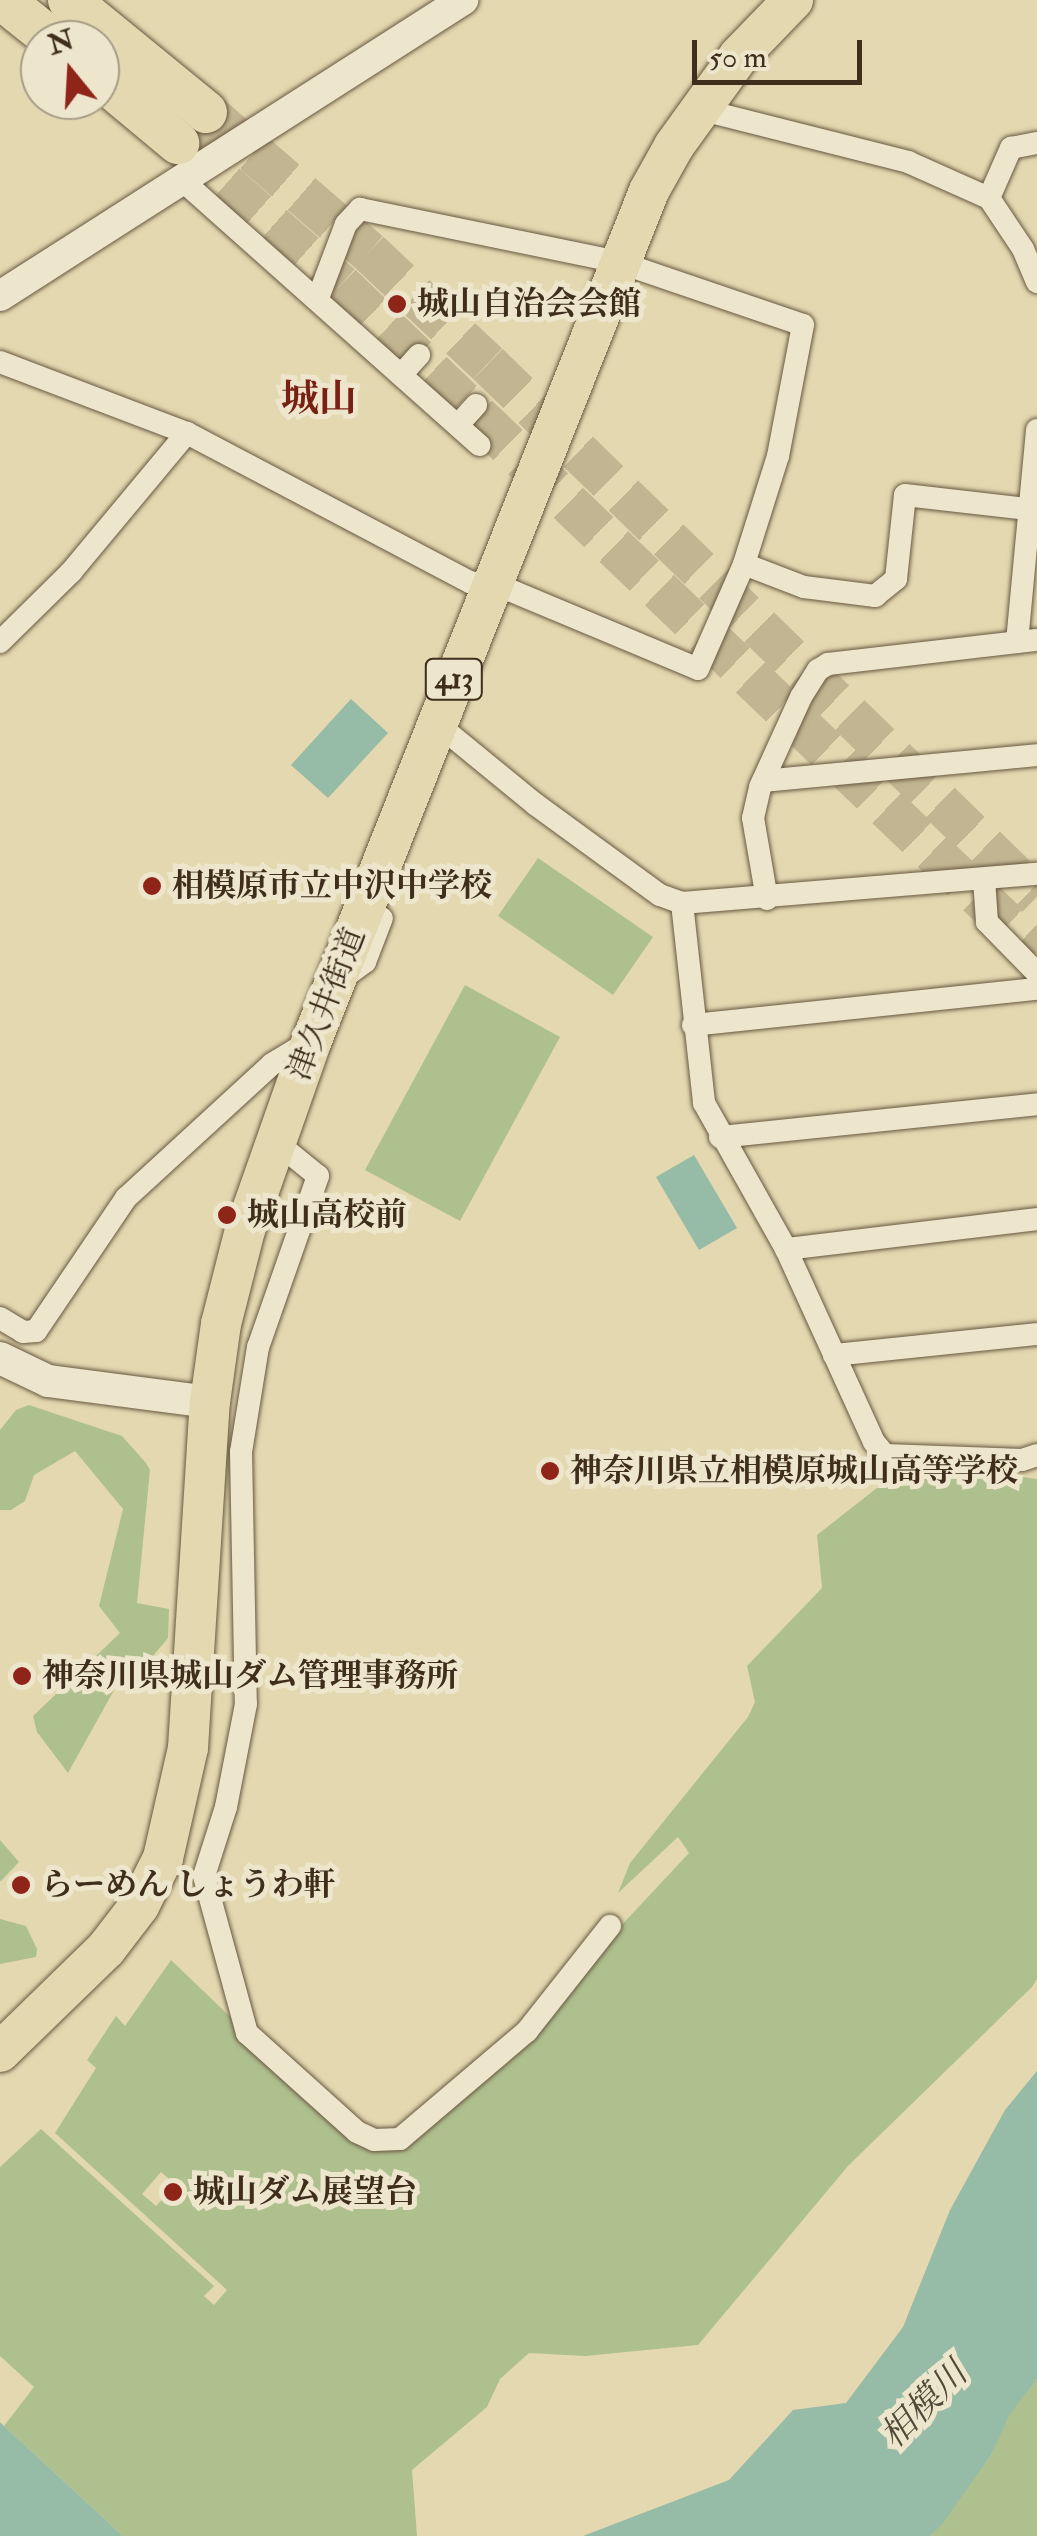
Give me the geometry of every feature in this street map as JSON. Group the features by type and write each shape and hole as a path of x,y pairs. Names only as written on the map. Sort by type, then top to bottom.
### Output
{"highway":[{"path":"69,0 189,145"},
{"name":"津久井街道","path":"0,2052 106,1950 139,1906 163,1858 175,1819 188,1748 210,1402 235,1260 334,982 649,191 699,109 738,56 793,0"},
{"path":"1,2 26,20"},
{"path":"120,93 189,145"}],"main road":[{"path":"0,1358 48,1382 210,1402"}],"street":[{"path":"0,296 189,145 463,0"},
{"path":"699,109 908,162 988,198 1023,248 1037,282"},
{"path":"988,198 1011,148 1037,143"},
{"path":"189,145 318,298 480,444"},
{"path":"0,362 188,434 490,588 507,588 698,669 744,564 778,456 803,325 618,262 360,209 346,224 318,298"},
{"path":"402,375 419,354"},
{"path":"458,425 476,405"},
{"path":"767,899 753,818 763,781 801,696 818,670 828,664 1027,641 1037,430"},
{"path":"0,642 71,572 188,434"},
{"path":"744,564 804,587 875,596 896,579 905,495 1032,510"},
{"path":"436,722 535,804 660,894 682,903 1037,874"},
{"path":"763,781 1037,755"},
{"path":"984,879 987,922 1037,972"},
{"path":"682,903 704,1103 786,1249 864,1425 885,1455 1022,1460 1037,1454"},
{"path":"694,1025 1037,988"},
{"path":"0,1318 23,1332 36,1331 126,1198 272,1064 312,1040"},
{"path":"720,1137 1037,1104"},
{"path":"276,1142 318,1176 258,1348 241,1452 246,1704 226,1807 204,1876 247,2033 357,2132 374,2140 400,2138 527,2032 610,1926"},
{"path":"786,1249 1037,1219"},
{"path":"834,1355 1037,1334"}],"shaded area":[{"path":"538,858 653,937 613,995 498,916"},
{"path":"465,985 560,1037 460,1221 365,1170"},
{"path":"29,1405 122,1436 146,1463 150,1470 137,1603 169,1609 168,1638 148,1662 123,1674 68,1773 37,1732 33,1716 120,1633 99,1606 123,1509 75,1451 34,1475 25,1501 11,1510 0,1510 0,1430 16,1410"},
{"path":"901,1469 965,1469 1037,1479 1037,1979 1032,1987 848,2166 698,2345 585,2356 529,2353 500,2379 487,2407 412,2470 417,2536 123,2536 4,2426 34,2387 0,2356 0,2167 41,2129 214,2286 204,2296 214,2305 227,2290 55,2133 96,2068 87,2060 116,2016 125,2026 171,1960 366,2147 400,2148 509,2062 618,1929 689,1853 678,1837 618,1893 630,1863 748,1717 755,1702 747,1666 822,1588 817,1535","holes":["161,2172 176,2185 156,2206 142,2194"]},
{"path":"0,1840 19,1862 1,1881 0,1881"},
{"path":"0,1919 26,1926 37,1949 36,1957 0,1964"},
{"path":"1037,2379 1037,2536 930,2536 991,2455 1009,2414"}],"water":[{"path":"351,699 388,733 328,798 291,765"},
{"path":"694,1155 737,1228 699,1250 656,1177"},
{"name":"相模川","path":"1037,2071 1037,2379 1010,2414 991,2455 943,2523 930,2536 583,2536 729,2480 793,2410 846,2403 903,2327 950,2210 1005,2110"},
{"path":"0,2422 4,2426 123,2536 0,2536"}],"tunnel":[{"path":"206,112 369,252 488,364 1037,897"},
{"path":"178,143 341,285 1037,952"}],"place":[{"name":"城山自治会会館","path":"397,304"},
{"name":"相模原市立中沢中学校","path":"152,886"},
{"name":"城山高校前","path":"227,1215"},
{"name":"神奈川県立相模原城山高等学校","path":"550,1471"},
{"name":"神奈川県城山ダム管理事務所","path":"22,1676"},
{"name":"らーめん しょうわ軒","path":"21,1885"},
{"name":"城山ダム展望台","path":"173,2192"}],"district":[{"name":"城山","path":"319,400"}]}
